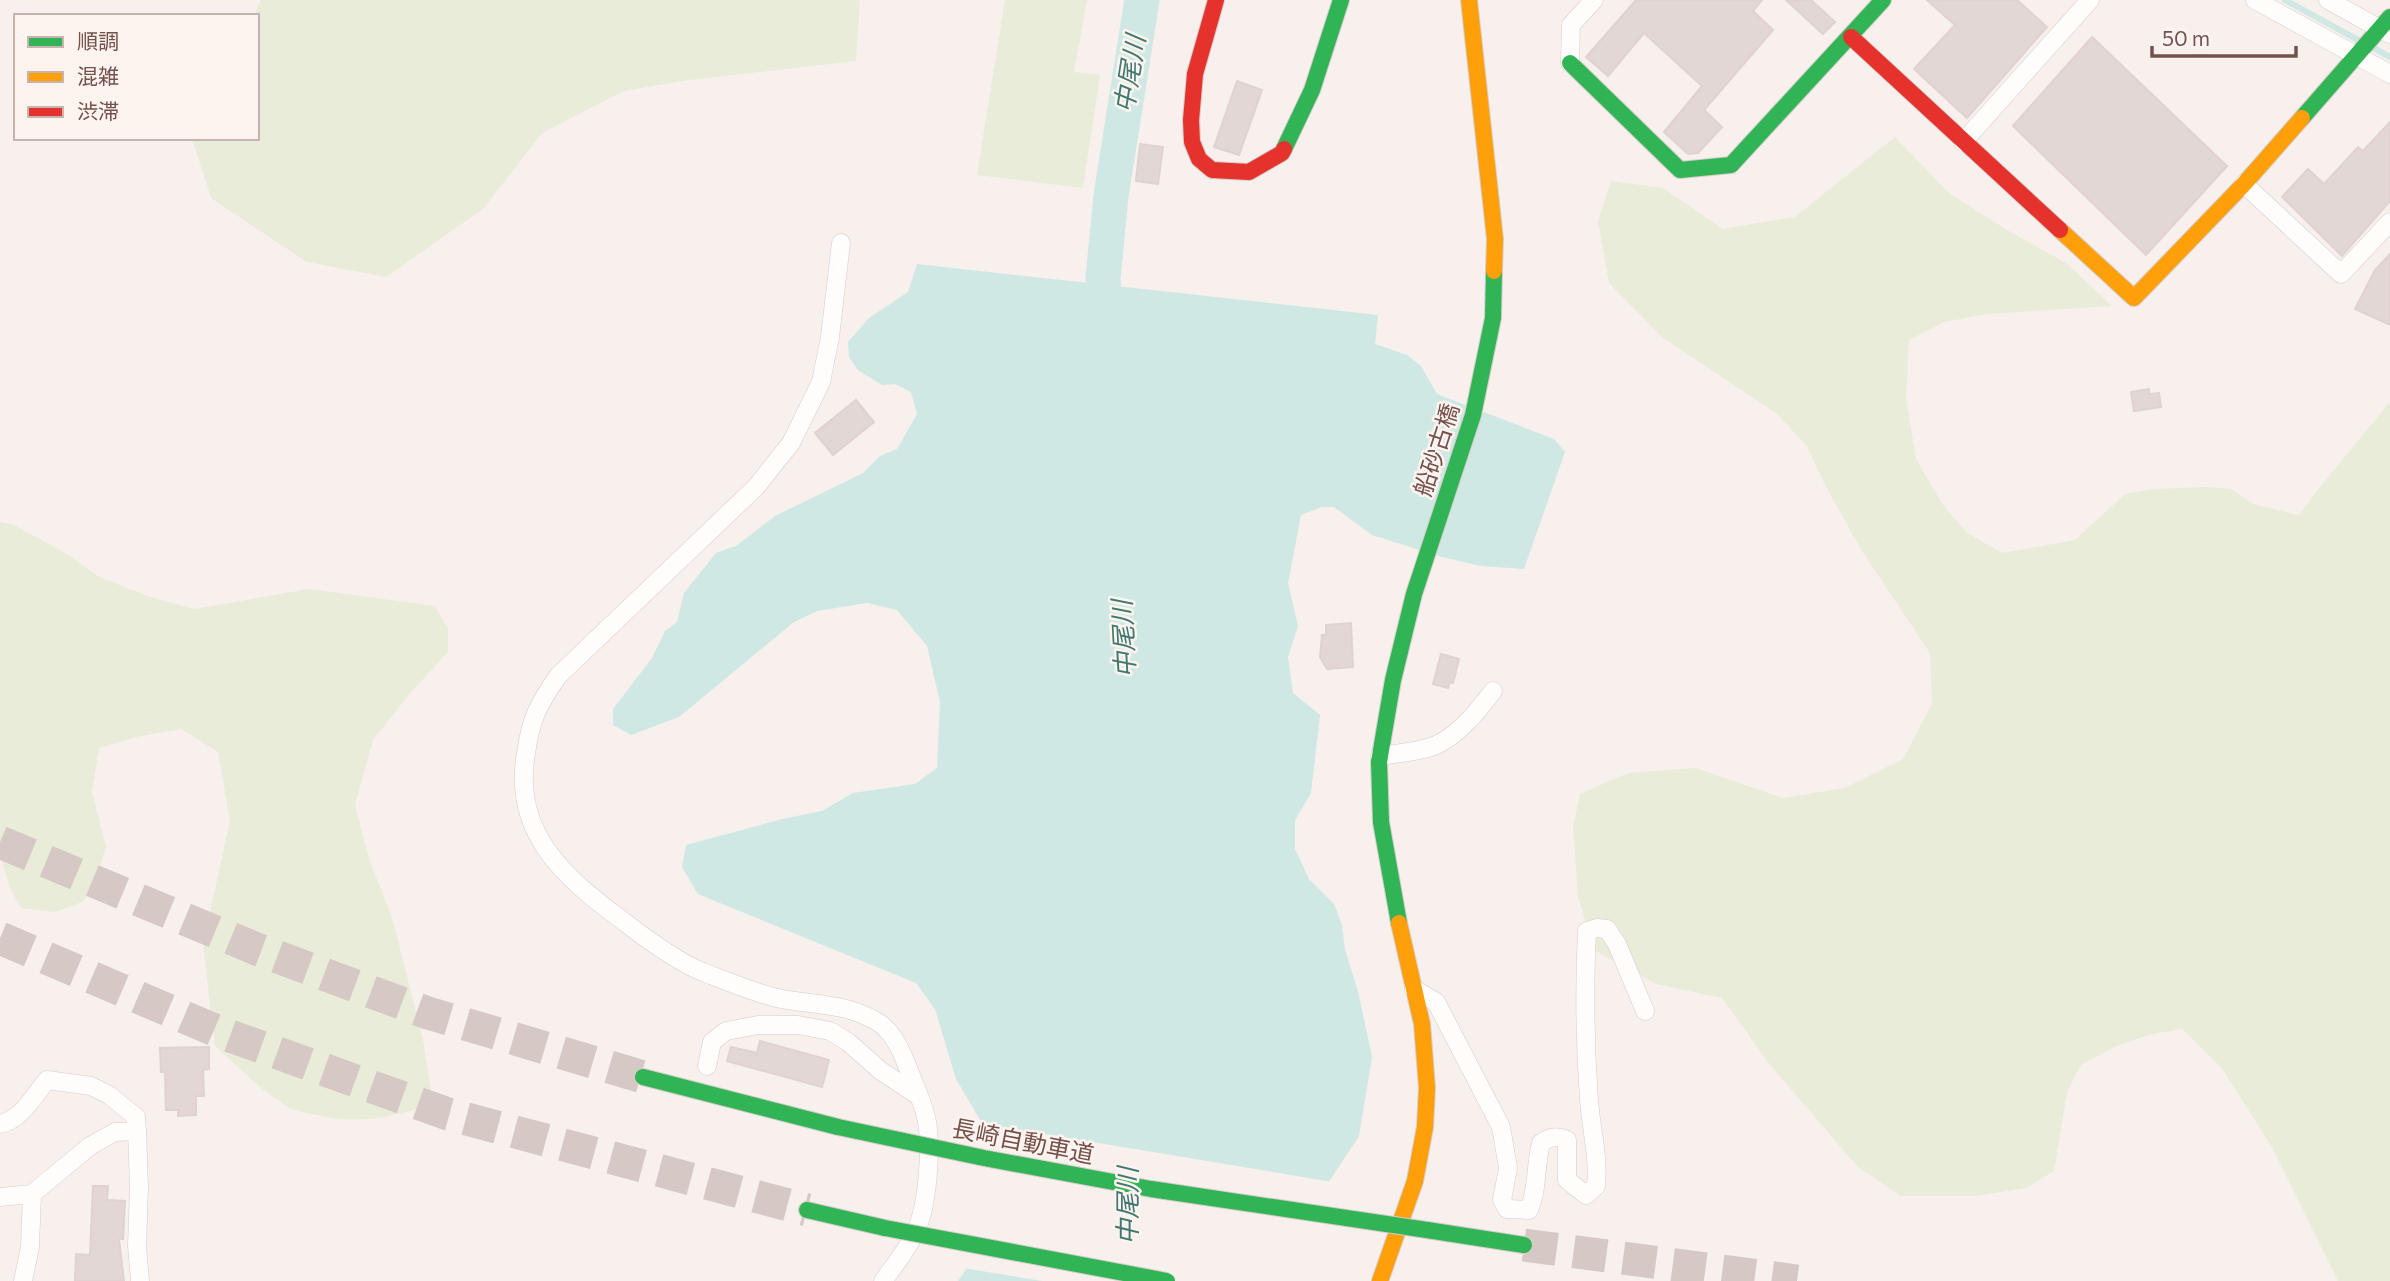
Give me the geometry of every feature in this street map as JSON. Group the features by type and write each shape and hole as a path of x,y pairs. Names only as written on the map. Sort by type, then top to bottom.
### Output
{"main road":[{"path":"1216,0 1195,74 1192,142 1199,159 1212,170 1249,172 1282,153 1312,90 1341,0"},
{"name":"船砂古橋","path":"1380,1281 1415,1181 1425,1127 1427,1088 1422,1024 1391,887 1381,822 1380,756 1392,680 1413,594 1473,415 1493,318 1494,239 1469,0"},
{"path":"1570,63 1680,170 1731,165 1884,0"},
{"path":"1851,37 2134,298 2244,184 2357,55 2386,26"},
{"name":"長崎自動車道","path":"643,1077 838,1127 984,1158 1151,1189 1524,1245"},
{"path":"807,1210 885,1228 1167,1281"}],"street":[{"path":"1570,63 1571,25 1594,0"},
{"path":"1963,142 2090,0"},
{"path":"2255,0 2390,74"},
{"path":"2328,0 2386,26"},
{"path":"2244,184 2340,274 2390,222"},
{"path":"841,243 830,337 821,382 791,443 756,487 558,676 538,705 530,729 523,769 523,792 528,815 542,843 562,870 588,895 636,931 699,971 774,997 835,1004 878,1022 900,1048 926,1114 930,1153 916,1231 883,1281"},
{"path":"1380,756 1432,747 1452,735 1476,713 1493,691"},
{"path":"1414,989 1436,1002 1501,1127 1508,1168 1502,1200 1507,1209 1518,1211 1529,1210 1535,1196 1536,1164 1541,1143 1548,1138 1556,1136 1567,1140 1567,1180 1574,1188 1586,1195 1596,1186 1598,1166 1589,1103 1584,1017 1587,931 1607,929 1644,1011"},
{"path":"707,1066 712,1042 726,1031 758,1025 798,1025 830,1031 848,1042 881,1071 919,1096"},
{"path":"0,1124 8,1122 25,1108 47,1080 91,1086 109,1095 136,1117 139,1187 137,1246 140,1281"},
{"path":"0,1197 32,1194 90,1146 115,1132 137,1131"},
{"path":"23,1281 30,1247 32,1194"}],"green space":[{"path":"261,0 860,0 856,61 689,80 624,91 542,133 483,209 386,277 307,262 211,198 193,140 259,140 259,14 255,14"},
{"path":"1005,0 1087,0 1074,72 1100,75 1083,188 977,175"},
{"path":"1895,137 1949,193 2066,263 2112,306 1987,314 1944,322 1909,340 1906,398 1916,459 1943,505 1967,533 2002,553 2075,540 2125,494 2155,489 2231,489 2253,504 2299,515 2390,402 2390,1281 2338,1281 2272,1147 2221,1067 2182,1029 2152,1034 2116,1046 2081,1065 2067,1092 2054,1171 2026,1188 1976,1196 1900,1196 1857,1166 1771,1066 1722,998 1656,984 1594,950 1578,896 1573,827 1580,794 1628,773 1696,768 1783,798 1845,788 1903,759 1932,704 1930,653 1862,551 1826,487 1807,446 1776,413 1662,337 1609,283 1598,221 1611,181 1663,188 1723,229 1795,217"},
{"path":"0,522 14,525 67,554 99,577 150,597 194,609 309,589 435,606 448,628 448,652 412,691 373,740 355,805 369,859 392,917 423,1040 433,1104 390,1116 362,1119 332,1118 300,1111 270,1095 215,1046 203,944 230,821 218,752 181,729 140,736 99,748 92,792 106,846 94,886 82,902 55,912 21,908 9,886 0,854"}],"water":[{"path":"917,264 1378,315 1375,344 1407,355 1421,366 1437,394 1554,439 1565,452 1524,569 1481,566 1372,535 1334,507 1322,507 1301,515 1288,583 1298,626 1288,657 1293,693 1320,715 1311,793 1295,820 1295,849 1309,879 1334,904 1342,925 1345,950 1358,991 1372,1057 1359,1136 1318,1198 1304,1248 1301,1281 958,1281 976,1255 996,1176 982,1123 956,1079 935,1009 916,983 698,894 682,867 686,845 822,811 853,793 915,784 937,768 940,702 927,646 897,610 867,603 817,611 794,622 679,717 631,735 613,725 613,709 652,658 665,631 677,622 684,593 716,553 736,546 775,516 863,473 880,456 897,449 917,414 911,392 895,384 882,385 858,370 849,357 848,342 869,318 908,292"}],"pier":[{"path":"978,1123 1333,1182 1322,1199 1307,1248 1304,1281 1042,1281 963,1268 973,1254 993,1176"}],"building":[{"path":"1636,0 1762,0 1753,11 1773,30 1704,110 1722,127 1698,153 1688,154 1664,132 1702,86 1644,33 1608,76 1586,57"},
{"path":"1786,0 1811,0 1835,22 1823,34"},
{"path":"1927,0 2017,0 2047,27 1967,118 1914,69 1955,25"},
{"path":"2092,37 2227,166 2146,255 2013,126"},
{"path":"1237,81 1262,90 1239,155 1214,147"},
{"path":"2390,122 2390,201 2342,256 2282,197 2308,169 2324,184 2358,147 2363,151"},
{"path":"1140,144 1163,147 1158,184 1136,181"},
{"path":"2390,254 2390,325 2355,309 2375,270"},
{"path":"2149,389 2149,394 2159,393 2161,407 2134,411 2131,392"},
{"path":"856,400 874,422 833,455 815,433"},
{"path":"1351,623 1353,667 1327,669 1320,657 1326,625"},
{"path":"1441,654 1459,659 1453,683 1450,682 1448,688 1433,684"},
{"path":"760,1041 829,1060 822,1087 727,1061 731,1047 757,1053"},
{"path":"209,1047 209,1069 203,1070 204,1096 196,1096 196,1115 178,1116 178,1110 166,1110 165,1072 161,1072 160,1048"},
{"path":"93,1186 108,1186 107,1200 125,1201 123,1239 119,1239 124,1281 75,1281 76,1254 90,1255"}],"waterway":[{"name":"中尾川","path":"1106,333 1103,278 1111,196 1142,0"},
{"path":"2285,0 2360,41"},
{"path":"2370,46 2390,57"}],"tunnel":[{"path":"0,842 259,950 428,1013 643,1077"},
{"path":"0,938 219,1032 448,1114 807,1210"},
{"path":"1524,1245 1797,1281"}],"traffic: fast":[{"path":"1284,149 1312,90 1341,0"},
{"path":"1570,63 1680,170 1731,165 1883,0"},
{"path":"2302,118 2390,17"},
{"path":"1399,923 1381,822 1379,762 1393,680 1414,594 1473,415 1493,318 1494,271"},
{"path":"643,1077 838,1127"},
{"path":"838,1127 1151,1189 1427,1230"},
{"path":"807,1210 885,1228"},
{"path":"885,1228 1167,1281"},
{"path":"1427,1230 1524,1245"}],"traffic: slow":[{"path":"1469,0 1495,239 1494,271"},
{"path":"2060,230 2134,298 2244,184 2302,118"},
{"path":"1380,1281 1415,1181 1425,1127 1427,1088 1422,1024 1399,923"}],"traffic: jam":[{"path":"1216,0 1195,74 1192,142 1199,159 1212,170 1249,172 1282,153 1284,149"},
{"path":"1851,37 2060,230"}]}
